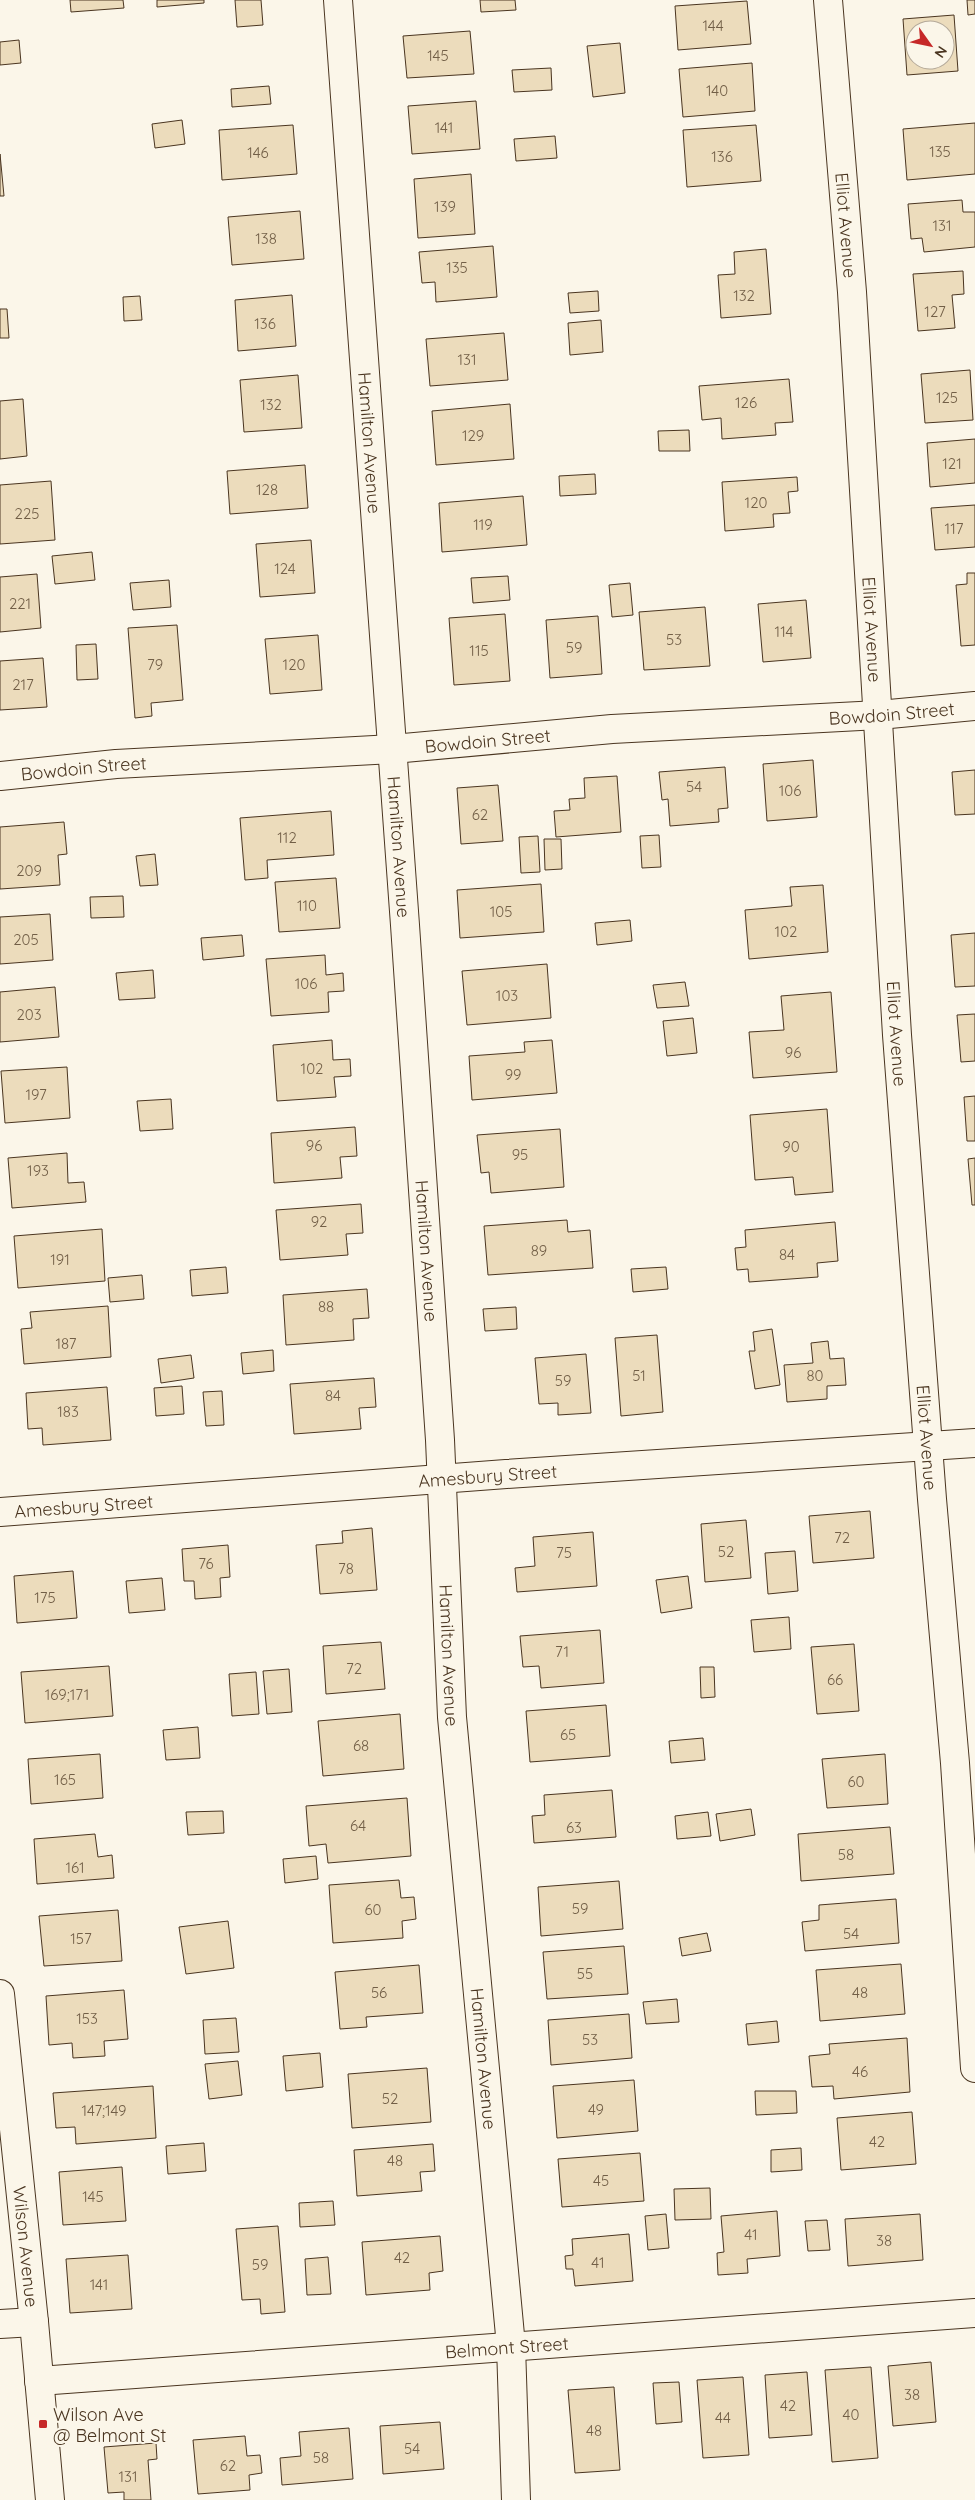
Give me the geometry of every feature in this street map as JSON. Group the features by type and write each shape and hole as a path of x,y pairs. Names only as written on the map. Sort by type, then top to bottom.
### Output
{"street":[{"name":"Hamilton Avenue","path":"338,0 393,749 442,1480 452,1717 511,2346 516,2500"},
{"name":"Elliot Avenue","path":"828,0 852,292 879,715 894,992 928,1447 956,1763 975,2068"},
{"name":"Bowdoin Street","path":"0,776 116,764 393,749 612,729 879,715 975,706"},
{"name":"Amesbury Street","path":"0,1512 975,1443"},
{"name":"Wilson Avenue","path":"0,1994 34,2322 50,2500"},
{"name":"Belmont Street","path":"39,2381 975,2313"},
{"path":"0,2324 34,2322"}],"building":[{"path":"70,0 123,0 124,8 71,12"},
{"path":"157,0 204,0 204,3 157,7"},
{"path":"235,0 261,0 263,25 237,27"},
{"path":"480,0 515,0 516,10 481,12"},
{"path":"967,0 975,0 975,14 968,15"},
{"path":"747,1 751,44 678,50 675,6"},
{"path":"954,15 954,20 905,20 905,47 903,19"},
{"path":"955,29 958,71 907,75 907,70 955,70"},
{"path":"470,31 474,74 407,78 403,36"},
{"path":"19,40 21,63 0,65 0,42"},
{"path":"620,43 625,93 593,97 587,46"},
{"path":"752,63 755,111 683,117 679,69"},
{"path":"551,68 552,90 514,92 512,70"},
{"path":"269,86 271,104 232,107 231,89"},
{"path":"476,101 480,149 412,154 408,106"},
{"path":"182,120 185,144 155,148 152,124"},
{"path":"975,123 975,174 907,180 903,129"},
{"path":"293,125 297,174 222,180 219,130"},
{"path":"756,125 761,181 687,187 683,130"},
{"path":"555,136 557,158 516,161 514,139"},
{"path":"0,154 4,196 0,196"},
{"path":"471,174 475,234 418,238 414,179"},
{"path":"962,200 963,212 975,212 975,247 924,252 922,238 911,239 908,204"},
{"path":"300,211 304,259 232,265 228,217"},
{"path":"493,246 497,297 436,302 435,282 422,283 419,252"},
{"path":"766,249 771,314 721,318 718,275 735,274 734,252"},
{"path":"963,271 964,294 952,295 955,328 918,331 913,274"},
{"path":"598,291 599,311 570,313 568,293"},
{"path":"292,295 296,346 238,351 235,300"},
{"path":"140,296 142,320 124,321 123,297"},
{"path":"0,309 7,309 9,338 0,338"},
{"path":"601,320 603,352 570,355 568,323"},
{"path":"504,333 508,380 430,386 426,339"},
{"path":"970,370 973,420 925,423 921,374"},
{"path":"298,375 302,428 244,432 240,380"},
{"path":"789,379 793,422 775,423 776,435 722,439 721,418 702,420 699,386"},
{"path":"23,399 27,456 0,459 0,401"},
{"path":"510,404 514,459 436,465 432,411"},
{"path":"689,430 690,451 659,451 658,431"},
{"path":"975,439 975,483 930,487 927,443"},
{"path":"305,465 308,508 230,514 227,471"},
{"path":"595,474 596,494 560,496 559,476"},
{"path":"797,477 798,491 788,492 790,513 773,514 774,527 725,531 722,482"},
{"path":"51,481 55,540 0,544 0,485"},
{"path":"523,496 527,545 442,552 439,503"},
{"path":"975,505 975,547 935,550 931,508"},
{"path":"311,540 315,593 260,597 256,544"},
{"path":"92,552 95,580 55,584 52,556"},
{"path":"967,573 975,573 975,645 961,646 956,585 967,584"},
{"path":"37,574 41,628 0,632 0,577"},
{"path":"508,576 510,600 473,603 471,578"},
{"path":"169,580 171,607 133,610 130,583"},
{"path":"630,583 633,615 612,617 609,585"},
{"path":"806,600 811,658 763,662 758,604"},
{"path":"705,607 710,666 644,670 639,612"},
{"path":"505,614 510,681 454,685 449,618"},
{"path":"598,616 602,674 550,678 546,620"},
{"path":"177,625 183,700 151,703 152,716 135,718 128,628"},
{"path":"318,635 322,690 270,694 265,639"},
{"path":"96,644 98,679 77,680 76,645"},
{"path":"43,658 47,707 0,710 0,661"},
{"path":"813,760 817,817 767,821 763,764"},
{"path":"725,767 728,808 718,809 719,822 670,826 668,799 662,800 659,772"},
{"path":"975,770 975,814 955,815 952,772"},
{"path":"617,776 621,832 556,837 554,811 570,810 569,799 585,798 584,778"},
{"path":"498,785 503,841 461,844 457,788"},
{"path":"331,811 334,855 267,860 268,878 245,880 240,818"},
{"path":"64,822 67,854 58,855 60,885 0,889 0,827"},
{"path":"659,835 661,867 642,868 640,836"},
{"path":"538,836 540,872 521,873 519,837"},
{"path":"544,839 561,839 562,869 545,870"},
{"path":"155,854 158,885 140,886 136,856"},
{"path":"336,878 340,928 279,932 275,882"},
{"path":"541,884 544,932 460,938 457,890"},
{"path":"823,885 828,952 749,959 745,910 792,906 790,887"},
{"path":"123,896 124,917 91,918 90,897"},
{"path":"50,914 53,960 0,964 0,917"},
{"path":"630,920 632,941 597,945 595,923"},
{"path":"975,933 975,986 955,987 951,935"},
{"path":"242,935 244,956 203,960 201,938"},
{"path":"325,955 326,975 343,973 344,991 328,992 329,1012 271,1016 266,959"},
{"path":"547,964 551,1018 467,1025 462,971"},
{"path":"153,970 155,998 119,1000 116,973"},
{"path":"685,982 689,1006 657,1008 653,985"},
{"path":"55,987 59,1037 0,1042 0,992"},
{"path":"831,992 837,1072 753,1078 749,1032 784,1030 781,996"},
{"path":"975,1014 975,1061 961,1062 957,1015"},
{"path":"693,1018 697,1053 667,1056 663,1021"},
{"path":"332,1040 333,1060 350,1059 351,1076 334,1077 336,1097 277,1101 273,1045"},
{"path":"552,1040 557,1093 472,1100 469,1056 525,1052 524,1042"},
{"path":"67,1067 70,1118 5,1123 1,1071"},
{"path":"975,1096 975,1141 967,1141 964,1097"},
{"path":"171,1099 173,1129 140,1131 137,1101"},
{"path":"827,1109 833,1192 795,1195 793,1177 755,1180 750,1115"},
{"path":"355,1127 357,1156 340,1157 342,1178 274,1183 271,1133"},
{"path":"560,1129 564,1187 491,1193 489,1172 481,1173 477,1135"},
{"path":"67,1153 68,1183 84,1182 86,1202 12,1208 8,1158"},
{"path":"975,1158 975,1205 972,1205 968,1159"},
{"path":"361,1204 363,1233 346,1234 348,1255 280,1260 276,1210"},
{"path":"567,1220 568,1232 590,1230 593,1268 488,1275 484,1226"},
{"path":"835,1222 838,1261 817,1263 818,1277 749,1282 748,1269 737,1270 735,1248 746,1247 745,1230"},
{"path":"102,1229 105,1281 18,1288 14,1236"},
{"path":"226,1267 228,1293 192,1296 190,1270"},
{"path":"666,1267 668,1289 633,1292 631,1269"},
{"path":"142,1275 144,1299 110,1302 108,1278"},
{"path":"367,1289 369,1318 353,1319 354,1340 286,1345 283,1295"},
{"path":"108,1306 111,1357 24,1364 21,1329 32,1328 30,1312"},
{"path":"516,1307 517,1329 485,1331 483,1309"},
{"path":"772,1329 780,1385 755,1389 749,1351 755,1351 753,1332"},
{"path":"657,1335 663,1412 621,1416 615,1338"},
{"path":"828,1341 830,1359 844,1358 846,1385 827,1386 827,1399 787,1402 784,1365 813,1363 811,1343"},
{"path":"273,1350 274,1371 243,1374 241,1353"},
{"path":"586,1354 591,1413 558,1415 558,1403 539,1404 535,1358"},
{"path":"191,1355 194,1378 161,1383 158,1359"},
{"path":"374,1378 376,1407 359,1408 361,1429 294,1434 290,1384"},
{"path":"182,1386 184,1414 156,1416 154,1388"},
{"path":"107,1387 111,1440 43,1445 42,1428 28,1429 26,1393"},
{"path":"222,1391 224,1425 206,1426 203,1392"},
{"path":"870,1511 874,1558 813,1563 809,1516"},
{"path":"746,1520 751,1578 705,1582 701,1524"},
{"path":"372,1528 377,1590 320,1594 316,1545 343,1543 342,1531"},
{"path":"593,1532 597,1586 517,1592 515,1568 535,1566 533,1537"},
{"path":"228,1545 230,1577 220,1578 221,1597 195,1599 194,1581 184,1581 182,1549"},
{"path":"795,1551 798,1591 768,1594 765,1553"},
{"path":"73,1571 77,1618 17,1623 14,1576"},
{"path":"688,1576 692,1608 661,1613 656,1580"},
{"path":"162,1578 165,1610 129,1613 126,1581"},
{"path":"789,1617 791,1649 754,1652 751,1620"},
{"path":"600,1630 604,1683 541,1688 539,1666 523,1667 520,1636"},
{"path":"381,1642 385,1689 326,1694 323,1646"},
{"path":"854,1644 859,1711 817,1714 811,1647"},
{"path":"109,1666 113,1716 25,1723 21,1672"},
{"path":"700,1667 714,1667 715,1697 701,1698"},
{"path":"289,1669 292,1712 267,1714 263,1671"},
{"path":"256,1672 259,1714 232,1716 229,1674"},
{"path":"606,1705 610,1756 530,1762 526,1711"},
{"path":"400,1714 404,1769 323,1776 318,1721"},
{"path":"198,1727 200,1758 166,1760 163,1730"},
{"path":"703,1738 705,1760 671,1763 669,1741"},
{"path":"100,1754 103,1798 31,1804 28,1759"},
{"path":"885,1754 888,1804 827,1808 822,1759"},
{"path":"612,1790 616,1837 534,1843 532,1816 545,1815 544,1795"},
{"path":"407,1798 411,1856 328,1863 326,1844 309,1846 306,1806"},
{"path":"751,1809 755,1835 720,1841 716,1814"},
{"path":"223,1811 224,1833 188,1835 186,1812"},
{"path":"708,1812 711,1836 677,1839 675,1816"},
{"path":"890,1827 894,1874 801,1881 798,1834"},
{"path":"95,1834 98,1857 112,1855 114,1878 37,1884 34,1839"},
{"path":"316,1856 318,1879 285,1883 283,1859"},
{"path":"399,1880 401,1898 414,1897 416,1919 402,1921 403,1938 333,1943 329,1885"},
{"path":"619,1881 623,1929 541,1936 538,1887"},
{"path":"896,1899 899,1943 805,1951 802,1922 819,1920 819,1905"},
{"path":"118,1910 122,1961 44,1966 39,1916"},
{"path":"228,1921 234,1968 186,1974 179,1927"},
{"path":"707,1933 711,1951 682,1956 679,1938"},
{"path":"624,1946 628,1994 547,1999 543,1952"},
{"path":"901,1964 905,2014 820,2021 816,1970"},
{"path":"419,1965 423,2013 366,2017 367,2027 340,2029 335,1972"},
{"path":"124,1990 128,2039 104,2041 105,2056 73,2058 72,2043 49,2045 46,1996"},
{"path":"677,1999 679,2022 646,2024 643,2002"},
{"path":"629,2014 632,2058 551,2065 548,2020"},
{"path":"236,2018 239,2052 205,2054 203,2020"},
{"path":"777,2021 779,2042 748,2045 746,2024"},
{"path":"907,2038 910,2092 834,2099 833,2086 812,2087 809,2056 830,2054 829,2044"},
{"path":"320,2053 323,2087 286,2091 283,2056"},
{"path":"238,2061 242,2095 209,2099 205,2064"},
{"path":"427,2068 431,2122 352,2128 348,2074"},
{"path":"634,2080 638,2131 557,2138 553,2086"},
{"path":"153,2086 156,2138 76,2144 75,2127 56,2128 53,2093"},
{"path":"755,2091 796,2091 797,2113 756,2115"},
{"path":"912,2112 916,2164 841,2170 837,2118"},
{"path":"204,2143 206,2171 168,2174 166,2146"},
{"path":"433,2144 435,2171 420,2172 422,2191 357,2196 354,2150"},
{"path":"801,2148 802,2170 771,2172 771,2150"},
{"path":"640,2153 644,2201 562,2207 558,2159"},
{"path":"122,2167 126,2221 63,2225 59,2172"},
{"path":"710,2188 711,2219 675,2220 674,2189"},
{"path":"333,2201 335,2225 300,2227 299,2203"},
{"path":"777,2211 780,2256 747,2259 748,2273 718,2275 717,2253 724,2252 721,2216"},
{"path":"666,2214 669,2248 648,2250 645,2216"},
{"path":"920,2214 923,2260 848,2266 845,2219"},
{"path":"827,2220 830,2250 808,2251 805,2221"},
{"path":"278,2226 285,2312 261,2314 260,2299 242,2300 236,2229"},
{"path":"629,2234 633,2281 575,2286 573,2269 566,2269 565,2256 573,2255 572,2239"},
{"path":"440,2236 443,2271 429,2273 430,2290 366,2295 362,2242"},
{"path":"128,2255 132,2309 70,2313 66,2259"},
{"path":"328,2257 331,2294 307,2295 305,2259"},
{"path":"931,2362 936,2422 893,2426 888,2366"},
{"path":"871,2367 878,2458 832,2462 825,2370"},
{"path":"807,2372 812,2435 769,2438 765,2375"},
{"path":"743,2377 749,2455 703,2458 697,2380"},
{"path":"679,2382 682,2422 656,2424 653,2383"},
{"path":"614,2387 620,2470 575,2473 568,2390"},
{"path":"440,2422 444,2469 383,2474 380,2426"},
{"path":"349,2428 353,2479 282,2485 280,2458 301,2456 299,2432"},
{"path":"245,2436 247,2456 260,2455 262,2473 249,2475 250,2490 198,2494 193,2440"},
{"path":"156,2443 157,2459 148,2460 151,2500 124,2500 124,2492 108,2493 104,2447"}],"place":[{"name":"Wilson Ave @ Belmont St","path":"43,2424"}]}
